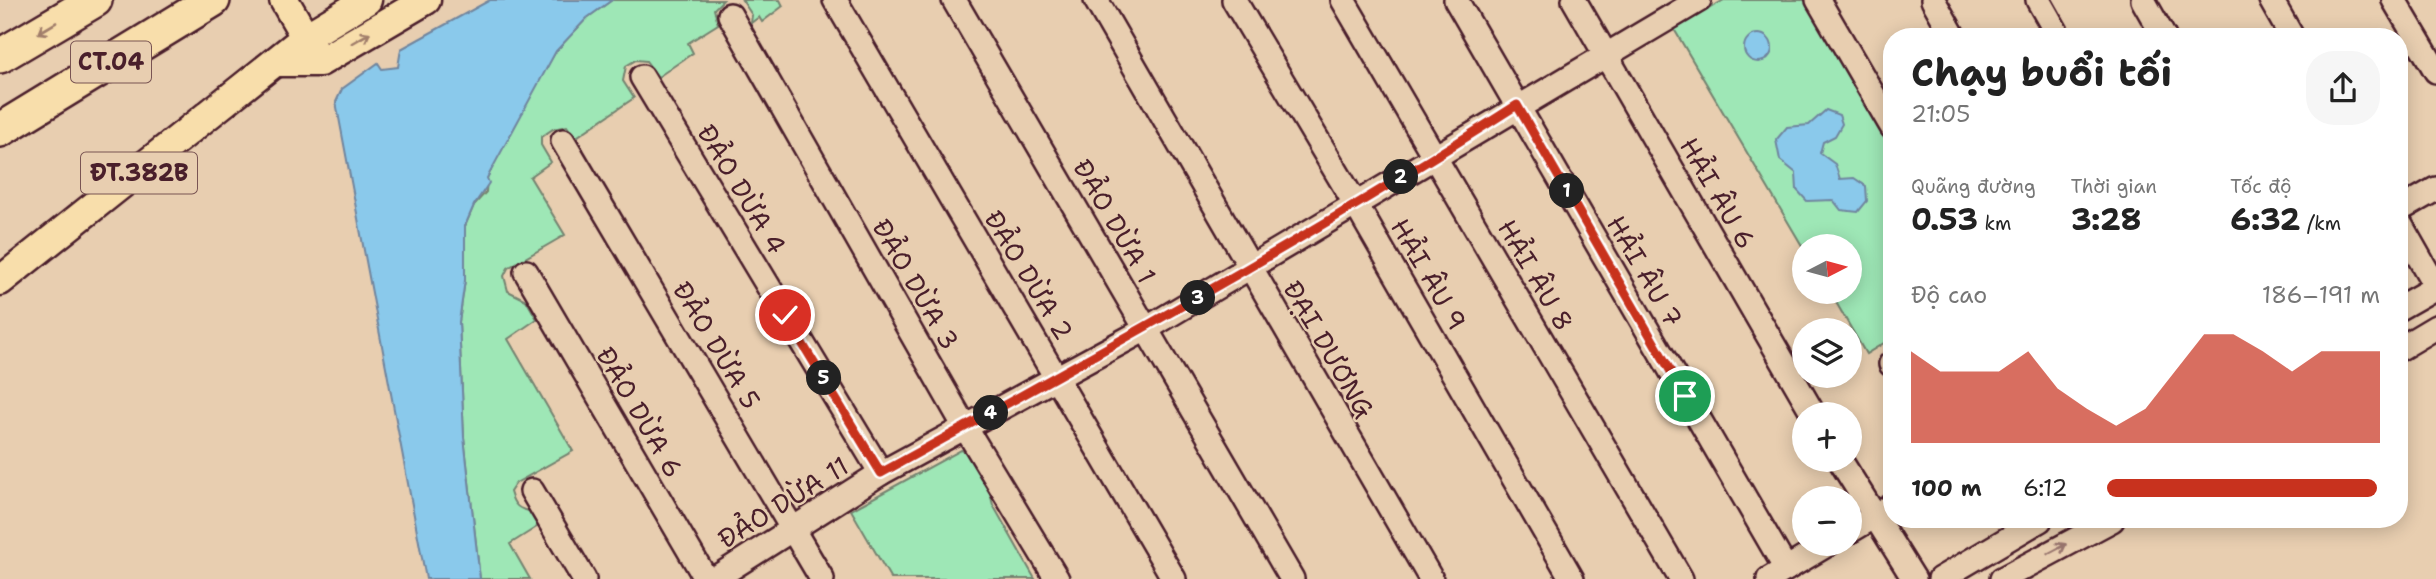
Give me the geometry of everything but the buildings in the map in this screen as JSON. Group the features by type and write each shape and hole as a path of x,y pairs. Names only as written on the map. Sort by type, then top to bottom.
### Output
{"highway":[{"name":"CT.04","path":"0,56 95,0"},
{"name":"CT.04","path":"0,130 213,0"}],"main road":[{"path":"284,0 320,62"},
{"name":"ĐT.382B","path":"0,281 306,37 368,0"},
{"path":"275,62 320,62 426,0"}],"street":[{"name":"ĐẢO DỪA 2","path":"835,0 1174,579"},
{"name":"ĐẢO DỪA 1","path":"954,0 1292,579"},
{"name":"ĐẠI DƯƠNG","path":"1096,0 1431,579"},
{"name":"HẢI ÂU 9","path":"1234,0 1355,203 1572,579"},
{"name":"HẢI ÂU 8","path":"1343,0 1681,579"},
{"name":"HẢI ÂU 7","path":"1456,0 1778,574"},
{"name":"HẢI ÂU 6","path":"1574,0 1806,402"},
{"name":"ĐẢO DỪA 11","path":"714,579 881,473 1146,329 1435,158 1517,105 1697,0"},
{"path":"1818,0 1883,112"},
{"path":"1933,0 1949,28"},
{"path":"2038,0 2054,28"},
{"path":"2143,0 2159,28"},
{"path":"2271,0 2287,28"},
{"path":"2394,0 2436,71"},
{"name":"ĐẢO DỪA 3","path":"730,15 965,427 1057,579"},
{"name":"ĐẢO DỪA 4","path":"642,77 881,473"},
{"name":"ĐẢO DỪA 5","path":"563,141 822,579"},
{"path":"2408,205 2436,189"},
{"path":"2408,238 2436,287 2408,303"},
{"name":"ĐẢO DỪA 6","path":"526,272 706,579"},
{"path":"2408,344 2436,327"},
{"path":"1850,472 1882,512 1862,524"},
{"path":"532,491 584,579"},
{"path":"1890,528 1914,579"},
{"path":"1940,579 2026,528"},
{"path":"2002,579 2097,528"},
{"path":"1778,574 1808,556"}],"green space":[{"path":"612,0 723,0 714,9 718,24 688,43 693,53 658,77 646,61 636,60 626,66 623,81 634,98 575,138 567,126 553,129 541,137 541,145 551,162 530,177 565,235 508,268 504,276 508,291 526,300 537,319 508,339 573,451 516,483 510,492 515,504 532,512 540,525 510,544 530,579 480,579 464,437 459,322 465,280 465,226 474,205 486,192 487,178 508,134 556,51 587,18"},
{"path":"742,0 780,0 783,6 762,22 759,17 751,23 752,15"},
{"path":"1724,0 1805,0 1883,133 1883,344 1866,354 1862,347 1862,318 1845,318 1837,304 1862,304 1862,234 1795,234 1674,29"},
{"path":"961,450 971,454 989,489 993,505 1035,579 891,579 851,510"}],"water":[{"path":"490,0 612,0 587,18 556,51 487,178 489,183 474,205 465,226 465,280 459,322 464,437 480,579 426,579 336,102 342,89 378,63 382,69 398,67 401,49"},
{"path":"1758,34 1768,38 1772,48 1768,58 1758,62 1748,58 1744,48 1748,38"},
{"path":"1826,110 1839,115 1842,124 1835,136 1823,142 1820,153 1835,164 1840,179 1854,178 1866,186 1867,201 1858,212 1841,210 1833,200 1807,201 1797,190 1796,173 1780,160 1776,140 1787,127 1809,125"}],"route":[{"path":"785,315 881,473 1146,329 1435,158 1517,105 1685,396"}]}
